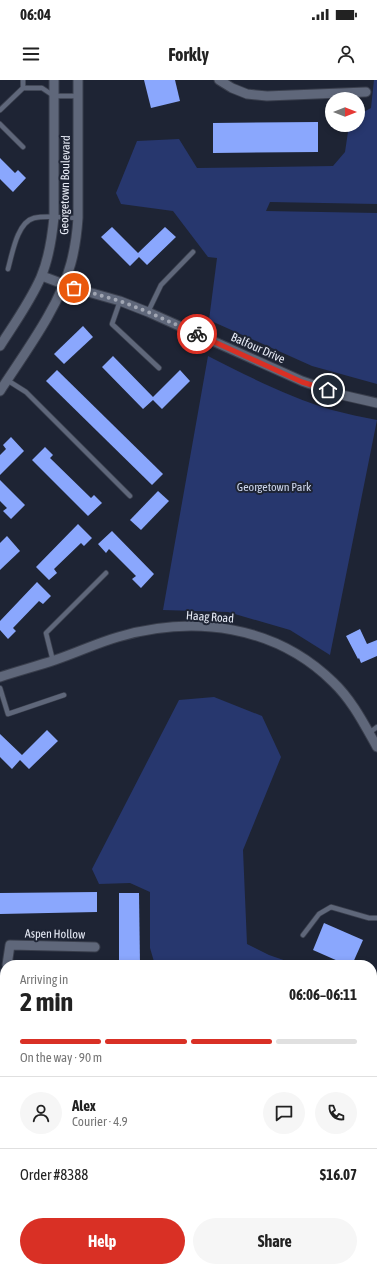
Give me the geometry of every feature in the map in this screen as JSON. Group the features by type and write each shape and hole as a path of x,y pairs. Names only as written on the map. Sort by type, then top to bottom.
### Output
{"street":[{"name":"Georgetown Boulevard","path":"0,346 33,293 42,276 48,258 54,217 54,80"},
{"name":"Georgetown Boulevard","path":"0,392 42,325 64,284 71,264 76,241 78,218 78,80"},
{"path":"219,80 232,88 248,94 267,96 366,92"},
{"name":"Balfour Drive","path":"42,276 120,301 148,312 302,382 342,395 377,403"},
{"name":"Haag Road","path":"0,677 53,661 118,637 149,630 178,626 207,626 233,629 261,637 288,648 333,682 352,705 377,747"},
{"name":"Aspen Hollow","path":"8,960 10,945 96,947"}],"lane":[{"path":"23,80 23,88"},
{"path":"0,110 23,88 42,88 54,96 78,96"},
{"path":"0,124 23,147"},
{"path":"8,269 19,232 24,224 33,218 78,218"},
{"path":"148,312 161,285 193,252"},
{"path":"120,301 112,324 159,368"},
{"path":"7,380 26,392 130,496"},
{"path":"53,661 46,633 106,573"},
{"path":"0,688 8,714 64,695"},
{"path":"369,733 377,727"},
{"path":"303,935 319,914 331,907 369,918 377,918"}],"green space":[{"path":"374,80 377,80 377,204 270,202 266,211 377,213 377,384 312,366 209,320 217,258 208,257 173,211 121,204 116,193 137,141 179,139 197,168 333,166 345,152 348,132 365,132 365,111 371,108"},
{"name":"Georgetown Park","path":"208,356 300,399 332,410 377,420 330,655 290,630 228,612 163,610"},
{"path":"214,697 262,716 281,757 243,850 247,944 269,955 284,960 154,960 150,948 150,892 130,883 99,884 92,869 179,700"}],"building":[{"path":"144,80 175,80 180,101 151,108"},
{"path":"318,122 318,152 213,153 213,123"},
{"path":"0,158 15,173 18,170 26,178 13,192 0,179"},
{"path":"112,227 138,253 165,227 176,237 147,265 139,257 130,266 101,237"},
{"path":"83,326 93,337 64,364 54,354"},
{"path":"113,356 153,397 180,370 190,381 162,409 153,400 143,409 102,367"},
{"path":"57,370 163,474 152,485 46,381"},
{"path":"11,437 24,451 0,475 0,455 6,449 3,445"},
{"path":"45,447 53,455 50,458 91,498 94,495 102,503 88,516 32,460"},
{"path":"0,480 25,505 11,519 3,511 7,508 0,501"},
{"path":"158,491 169,501 141,530 130,520"},
{"path":"78,524 92,538 84,546 81,543 54,569 57,573 49,580 36,567"},
{"path":"112,531 154,574 141,588 132,579 136,576 109,549 106,553 98,544"},
{"path":"7,536 20,551 0,570 0,543"},
{"path":"37,582 51,596 43,604 39,601 13,628 16,631 8,639 0,630 0,621"},
{"path":"360,629 367,644 377,640 377,656 361,663 346,636"},
{"path":"47,730 58,741 29,769 20,760 12,769 0,757 0,734 22,755"},
{"path":"97,892 97,912 0,914 0,893"},
{"path":"119,893 139,893 140,960 119,960"},
{"path":"324,923 363,940 354,960 336,960 313,950"}],"way so far":[{"path":"74,288 120,301 197,334"}],"route":[{"path":"197,334 302,382 328,390"}]}
